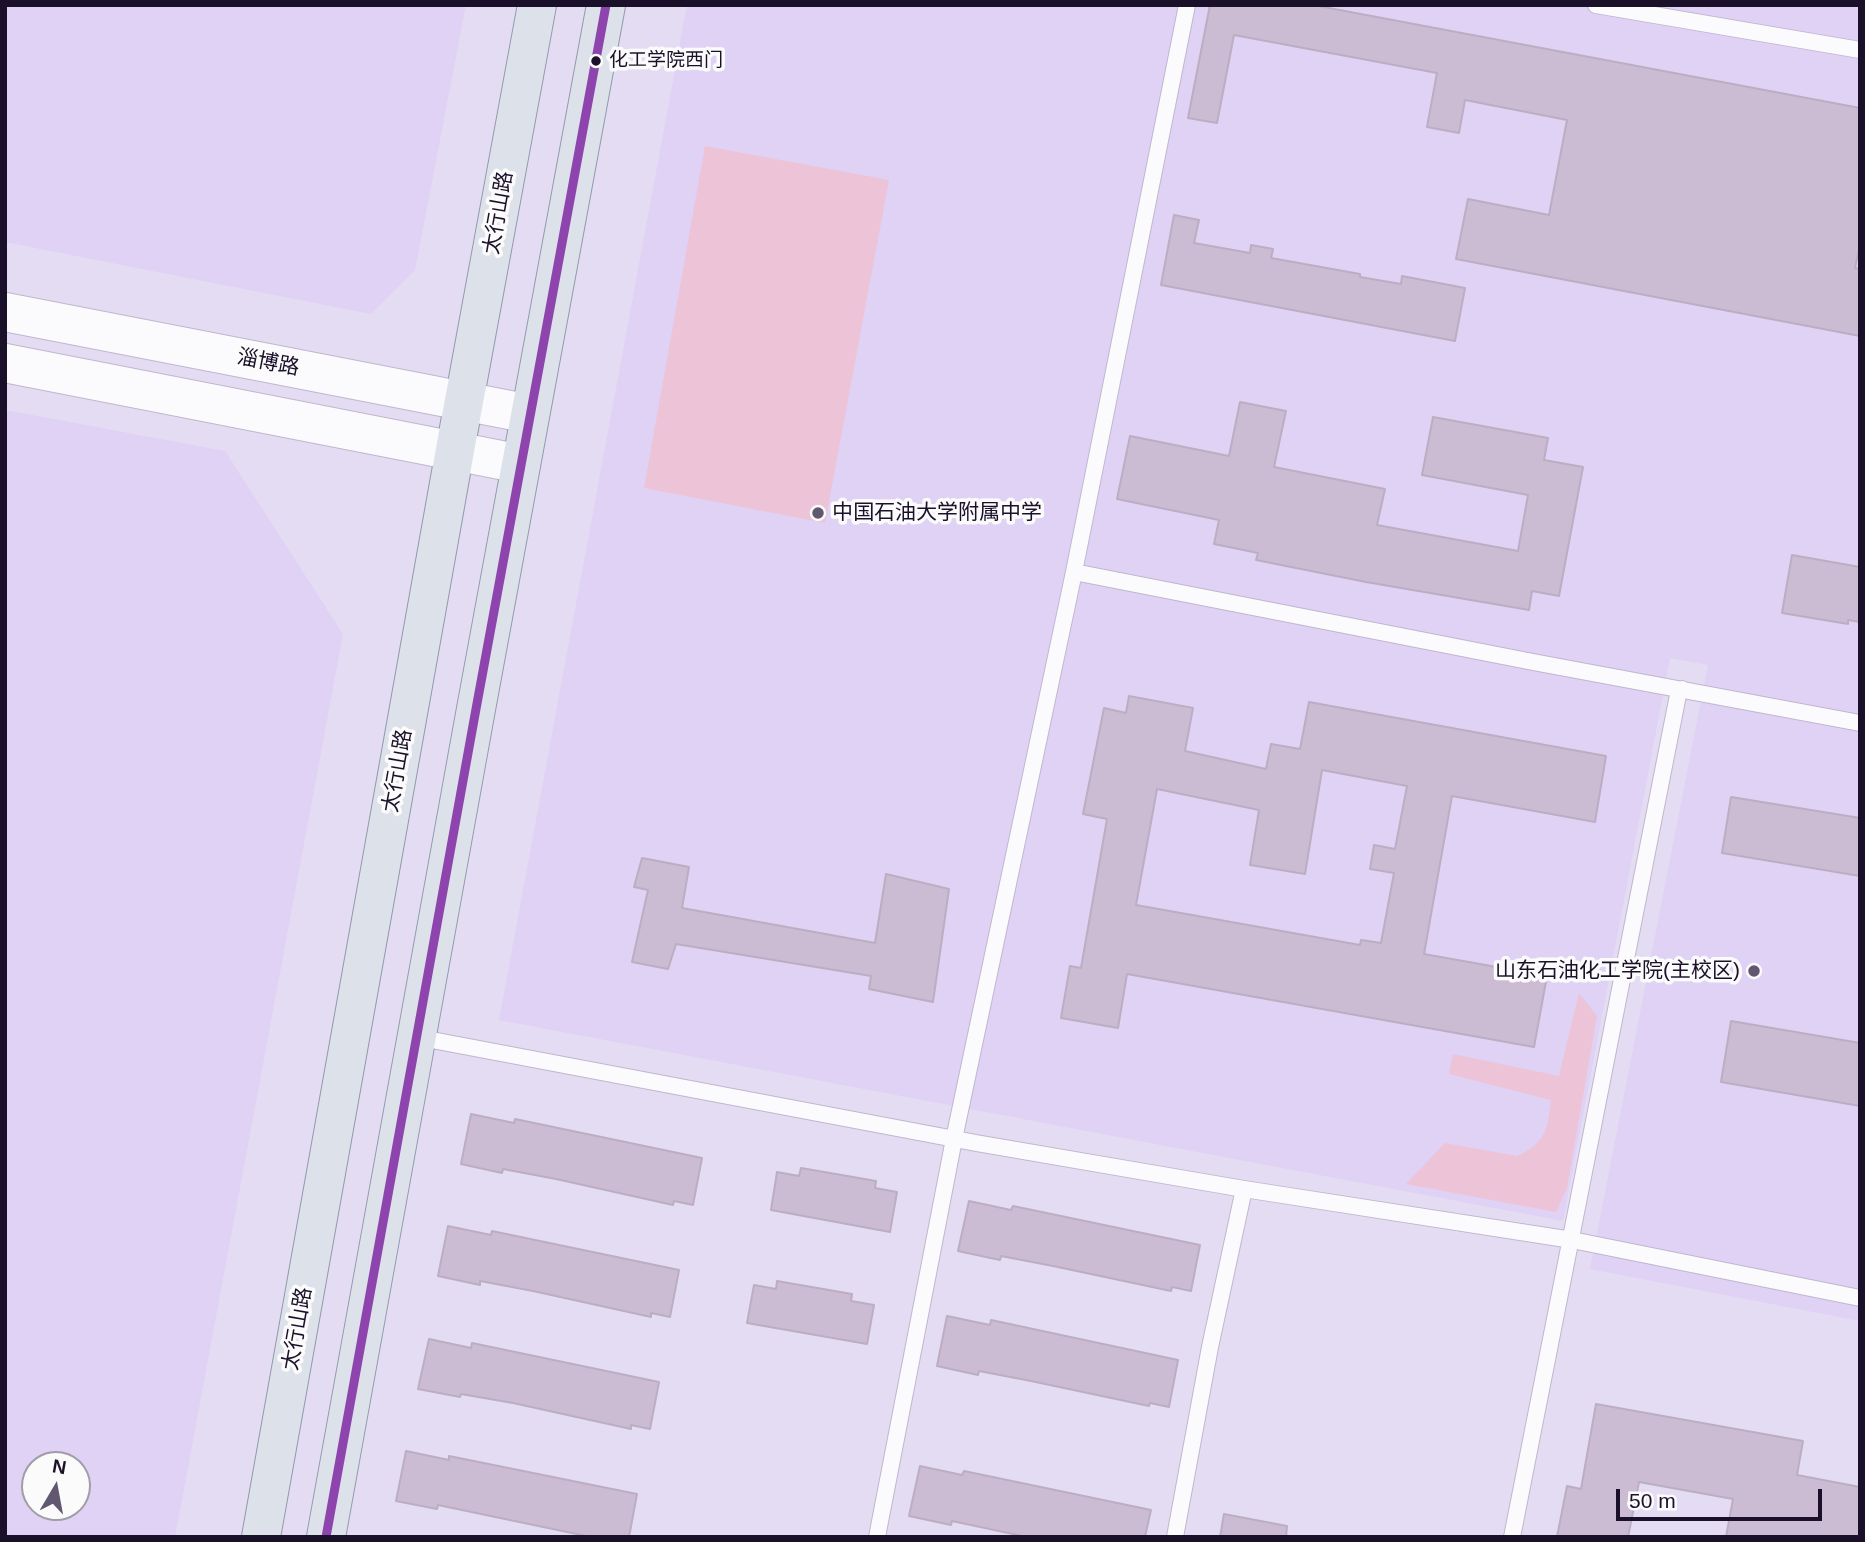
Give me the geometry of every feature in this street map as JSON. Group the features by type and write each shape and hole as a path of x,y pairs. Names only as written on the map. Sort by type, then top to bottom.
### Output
{"main road":[{"name":"太行山路","path":"261,1537 537,5"},
{"path":"326,1537 606,5"},
{"name":"淄博路","path":"5,312 530,414"},
{"path":"5,363 521,464"}],"lane":[{"path":"877,1537 954,1139 1074,572 1187,5"},
{"path":"1596,5 1860,50"},
{"path":"1074,572 1860,723"},
{"path":"1513,1537 1680,689"},
{"path":"416,1037 954,1139 1244,1189 1572,1240 1860,1298"},
{"path":"1175,1537 1210,1347 1244,1189"}],"shaded area":[{"path":"5,5 466,5 415,270 371,314 5,242"},
{"path":"687,5 1860,5 1860,1321 1590,1269 1708,665 1670,658 1563,1221 499,1020"},
{"path":"705,146 889,180 825,523 644,488"},
{"path":"5,410 225,451 343,634 175,1537 5,1537"},
{"path":"1579,993 1597,1016 1567,1188 1556,1212 1406,1184 1445,1143 1517,1156 1540,1140 1546,1127 1551,1100 1449,1074 1453,1054 1559,1076"}],"building":[{"path":"1210,5 1313,5 1860,108 1860,245 1855,268 1860,269 1860,336 1456,259 1468,199 1549,215 1567,120 1465,100 1459,133 1427,127 1437,73 1234,35 1217,123 1188,118"},
{"path":"1174,215 1199,220 1194,243 1250,253 1251,245 1273,249 1271,258 1360,274 1360,277 1401,284 1402,276 1465,288 1455,341 1161,285"},
{"path":"1240,402 1286,411 1274,467 1385,489 1377,525 1518,551 1528,495 1422,475 1433,417 1548,438 1544,460 1583,467 1559,596 1532,591 1529,610 1256,560 1258,553 1214,544 1219,520 1117,499 1130,436 1229,456"},
{"path":"1792,555 1860,567 1860,622 1848,620 1848,624 1782,613"},
{"path":"1129,696 1193,708 1185,751 1266,769 1271,744 1300,749 1309,702 1606,756 1595,822 1452,796 1424,954 1547,976 1534,1047 1127,974 1118,1028 1061,1018 1070,966 1081,968 1107,819 1083,814 1104,708 1126,713","holes":["1322,770 1407,786 1395,849 1374,845 1370,869 1394,873 1381,943 1361,940 1360,945 1136,905 1157,789 1259,810 1250,865 1305,874"]},
{"path":"1731,797 1860,818 1860,876 1722,853"},
{"path":"642,858 689,867 682,908 875,943 886,874 949,889 933,1002 869,989 871,976 676,944 668,969 632,962 648,890 634,887"},
{"path":"1731,1021 1860,1043 1860,1106 1721,1082"},
{"path":"471,1114 514,1123 515,1119 702,1158 693,1205 674,1201 673,1205 556,1179 503,1169 502,1173 461,1164"},
{"path":"801,1168 876,1181 875,1188 897,1192 890,1232 771,1210 777,1172 799,1176"},
{"path":"969,1201 1011,1210 1013,1206 1200,1245 1191,1291 1172,1287 1171,1291 1001,1256 1000,1260 958,1251"},
{"path":"448,1226 491,1235 492,1231 679,1270 670,1317 651,1313 651,1317 533,1291 480,1281 480,1285 438,1276"},
{"path":"777,1281 852,1294 851,1301 874,1305 867,1344 747,1323 754,1285 776,1289"},
{"path":"947,1316 990,1325 991,1320 1178,1360 1169,1407 1150,1403 1149,1406 979,1371 978,1375 937,1366"},
{"path":"429,1339 471,1348 472,1343 659,1382 650,1429 631,1425 631,1429 513,1403 418,1389"},
{"path":"1596,1404 1803,1441 1797,1475 1860,1487 1860,1537 1726,1537 1733,1499 1639,1482 1628,1537 1557,1537 1567,1486 1581,1489"},
{"path":"406,1451 449,1460 449,1456 637,1494 629,1537 591,1537 438,1505 437,1509 396,1501"},
{"path":"920,1466 962,1475 964,1471 1151,1510 1145,1537 1027,1537 952,1521 951,1525 909,1516"},
{"path":"1224,1514 1287,1526 1286,1537 1220,1537"}],"transit line":[{"path":"326,1537 606,5"}],"place":[{"name":"化工学院西门","path":"596,61"},
{"name":"中国石油大学附属中学","path":"818,513"},
{"name":"山东石油化工学院(主校区)","path":"1754,971"}]}
